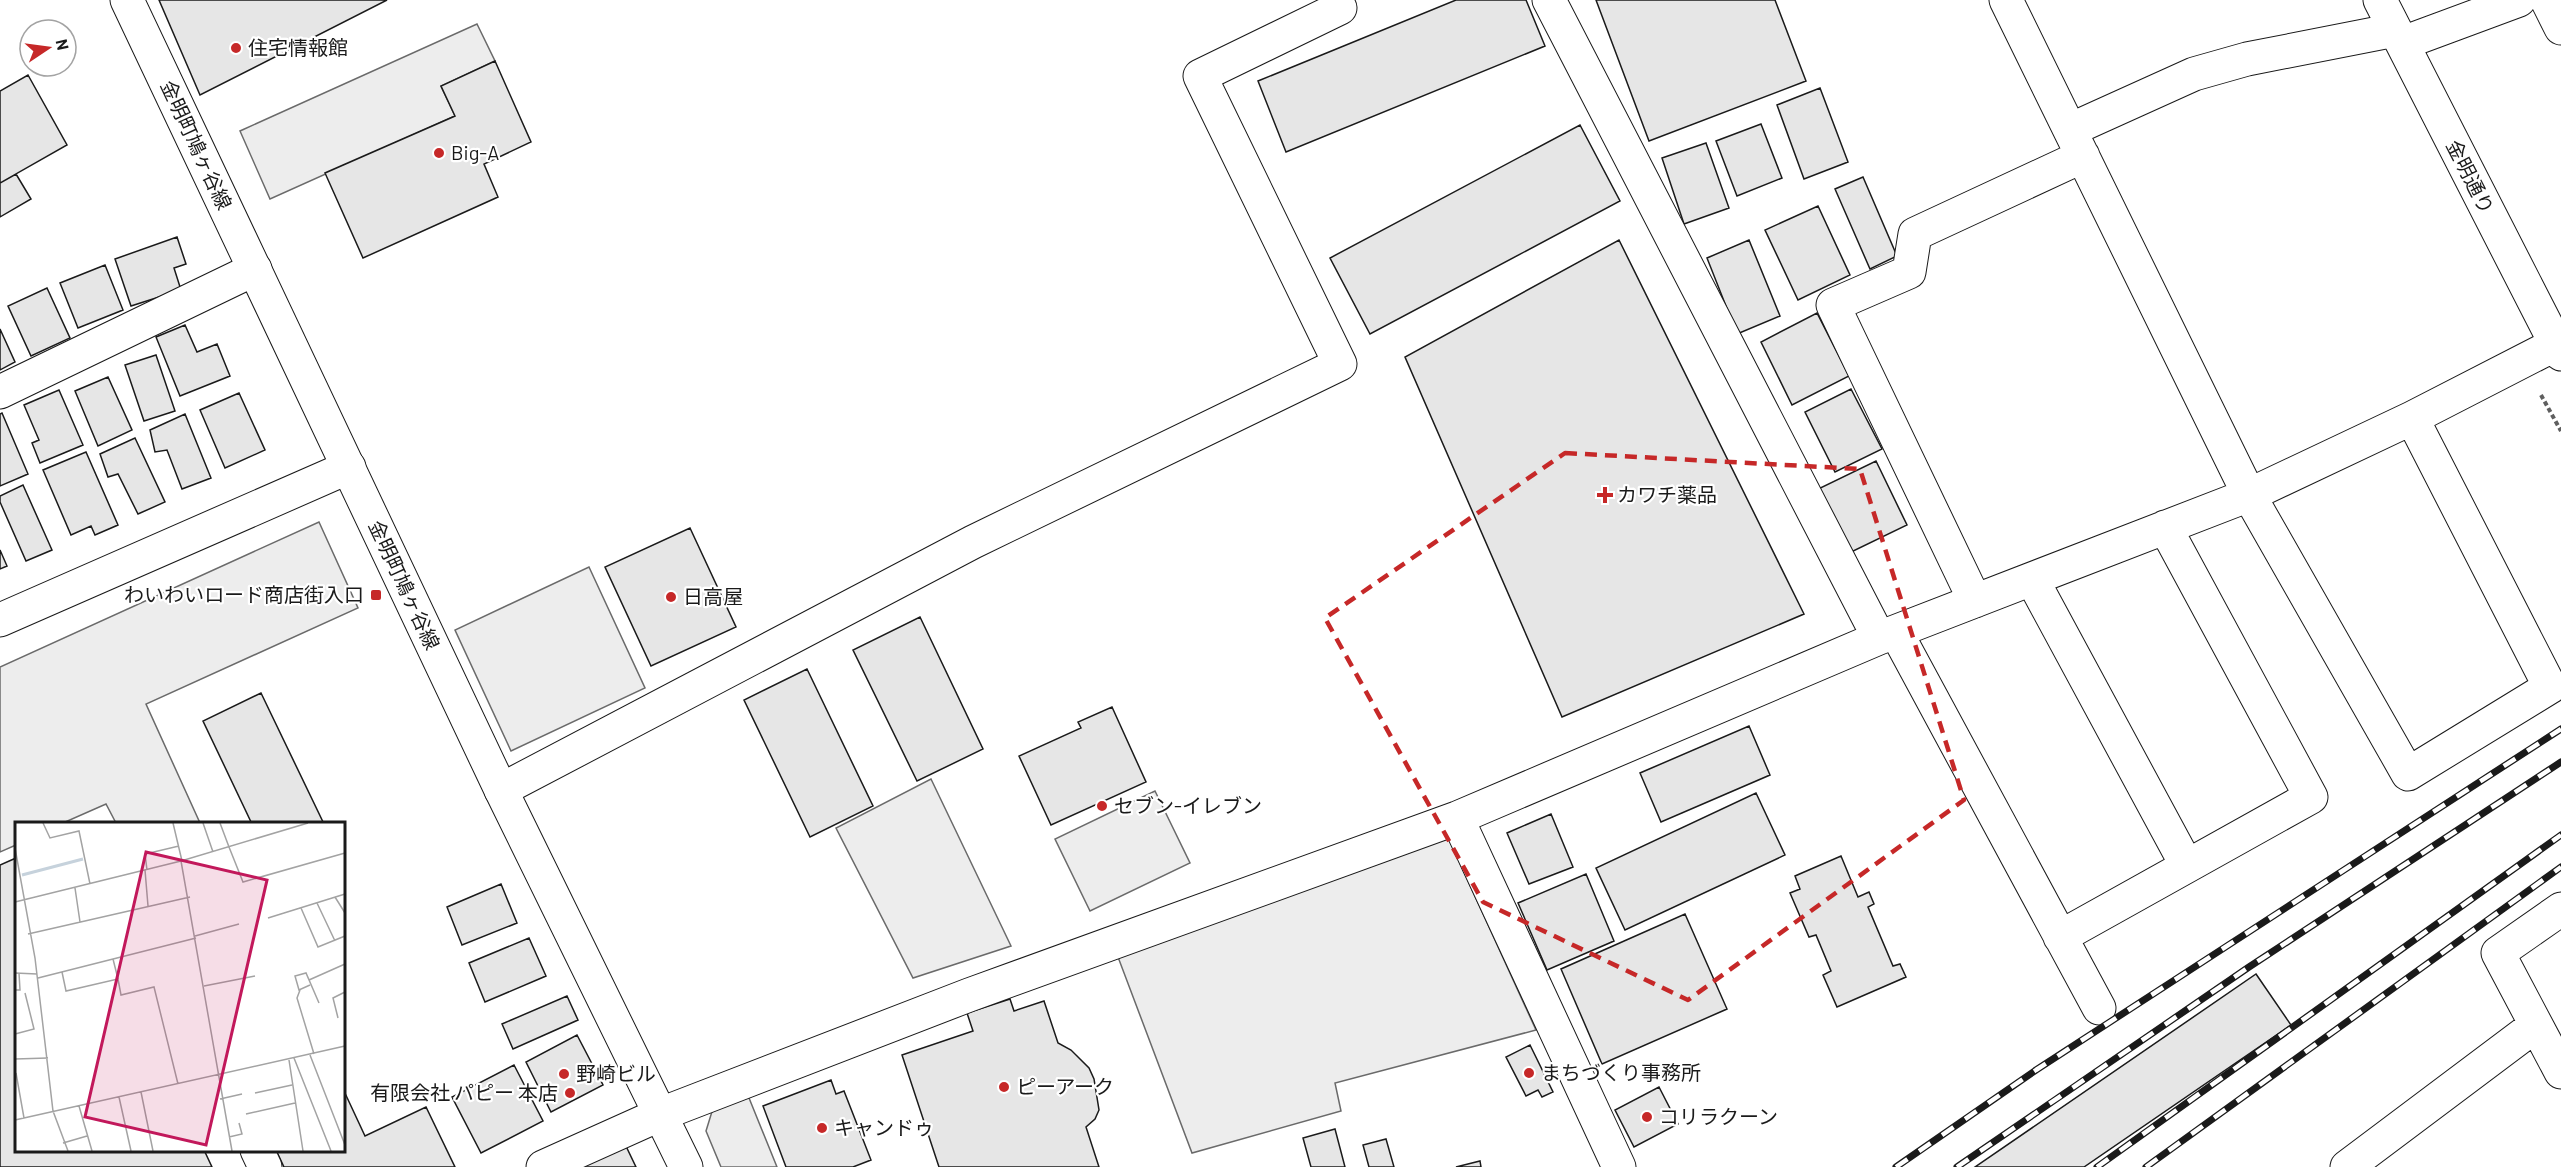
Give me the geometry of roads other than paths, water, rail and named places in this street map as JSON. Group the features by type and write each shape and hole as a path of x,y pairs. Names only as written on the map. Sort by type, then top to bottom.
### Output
{"street":[{"name":"金明町鳩ヶ谷線","path":"127,0 501,790 686,1167"},
{"path":"1549,0 1888,635 2099,1008"},
{"path":"2007,0 2249,495 2408,774 2550,687 2412,418"},
{"name":"金明通り","path":"2380,0 2559,351"},
{"path":"1975,601 1833,305 1909,272 1915,234 2194,74 2247,58 2399,37 2519,0"},
{"path":"2547,0 2561,28"},
{"path":"501,790 973,542 1340,364 1200,76 1344,3"},
{"path":"0,392 255,269"},
{"path":"543,1167 661,1114 969,995 1457,819 1888,635 2249,495 2559,351"},
{"path":"0,620 348,467"},
{"path":"2060,937 2311,796 2165,527"},
{"path":"2032,579 2187,866"},
{"path":"1457,819 1619,1167"},
{"path":"2561,909 2498,953 2561,1072"},
{"path":"2348,1167 2536,1025"},
{"path":"258,1152 265,1167"}],"railway":[{"path":"1896,1167 2036,1070 2561,729"},
{"path":"1957,1167 2249,967 2561,762"},
{"path":"2097,1167 2561,835"},
{"path":"2146,1167 2561,867"}],"place":[{"name":"住宅情報館","path":"236,48"},
{"name":"Big-A","path":"439,153"},
{"name":"カワチ薬品","path":"1605,495"},
{"name":"わいわいロード商店街入口","path":"376,595"},
{"name":"日高屋","path":"671,597"},
{"name":"セブン-イレブン","path":"1102,806"},
{"name":"まちづくり事務所","path":"1529,1073"},
{"name":"野崎ビル","path":"564,1074"},
{"name":"ピーアーク","path":"1004,1087"},
{"name":"有限会社 パピー 本店","path":"570,1093"},
{"name":"コリラクーン","path":"1647,1117"},
{"name":"キャンドゥ","path":"822,1128"}]}
